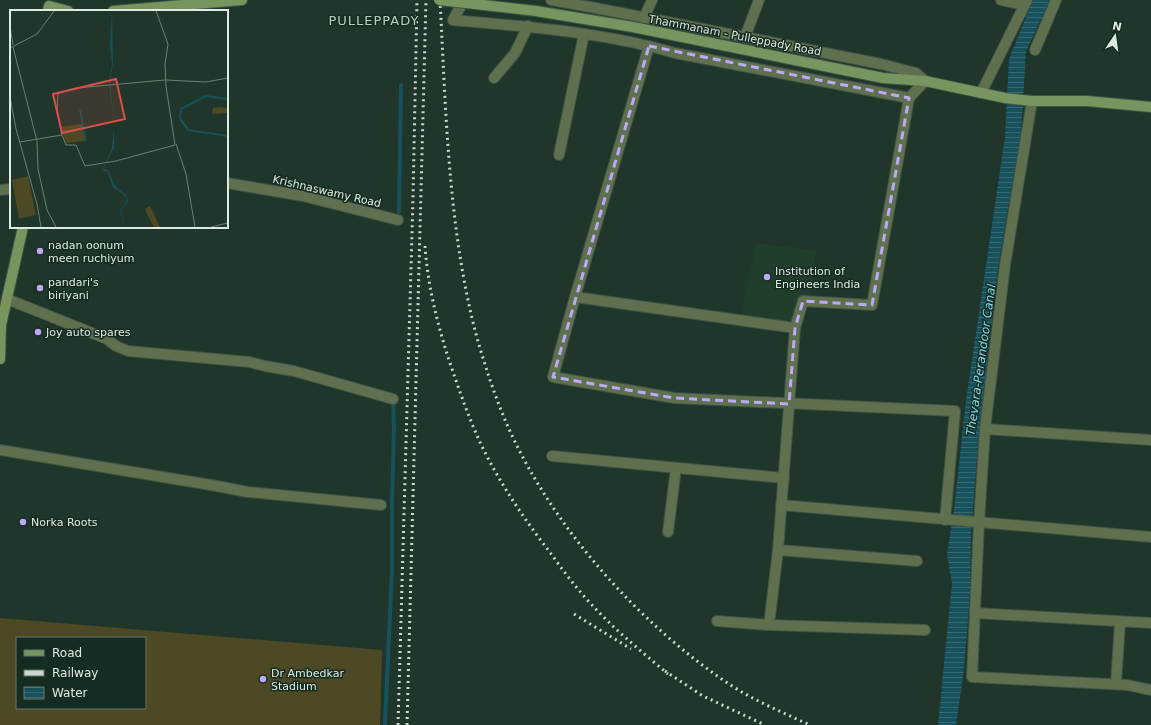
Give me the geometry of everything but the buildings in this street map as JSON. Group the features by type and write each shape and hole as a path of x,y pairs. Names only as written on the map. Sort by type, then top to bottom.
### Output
{"main road":[{"path":"125,10 242,0"},
{"name":"Thammanam - Pulleppady Road","path":"438,0 536,11 587,19 884,78 925,81 1005,98 1028,101 1087,101 1151,107"},
{"path":"49,8 62,10"},
{"path":"0,359 1,325 23,228"}],"street":[{"path":"464,0 453,20 528,26 584,34 909,98"},
{"path":"551,0 881,64 916,73 925,81 909,98 872,305 802,301 795,328 782,505 769,625"},
{"path":"644,18 652,0"},
{"path":"745,37 759,0"},
{"path":"981,93 1026,3 1001,0"},
{"path":"1035,50 1056,0"},
{"path":"494,78 515,53 528,26"},
{"path":"559,155 584,34"},
{"path":"649,46 553,377 674,398 955,411 947,520"},
{"path":"1028,101 1005,265 985,429 976,523 976,613 972,677 1116,684 1151,690"},
{"name":"Krishnaswamy Road","path":"228,183 303,196 398,220"},
{"path":"0,190 10,189"},
{"path":"575,297 795,328"},
{"path":"7,299 107,339 116,346 128,351 249,362 294,371 393,399"},
{"path":"985,429 1151,440"},
{"path":"0,450 248,492 381,505"},
{"path":"552,456 784,478"},
{"path":"668,532 676,468"},
{"path":"782,505 1151,538"},
{"path":"778,550 917,561"},
{"path":"976,613 1151,623"},
{"path":"717,621 769,625 925,630"},
{"path":"1116,684 1120,622"}],"highlighted area":[{"path":"649,46 909,98 872,305 803,301 795,328 789,404 674,398 553,377"}],"shaded area":[{"path":"756,243 816,251 810,302 791,327 740,320"},
{"name":"Dr Ambedkar Stadium","path":"0,618 382,650 380,725 0,725"}],"water":[{"name":"Thevara-Perandoor Canal","path":"1033,0 1050,0 1026,51 1021,133 998,267 979,433 971,533 970,591 963,677 956,725 938,725 952,583 947,554 954,510 966,401 1005,137 1009,59"}],"waterway":[{"path":"399,212 401,85"},
{"path":"385,725 392,569 393,399"}],"railway":[{"path":"398,725 417,0"},
{"path":"407,725 426,0"},
{"path":"440,0 450,170 460,255 467,297 477,338 496,396 509,429 528,466 550,503 575,538 633,605 665,635 698,662 732,686 741,692 810,725"},
{"path":"425,246 431,294 448,357 472,423 494,470 531,528 581,593 619,632 668,674"},
{"path":"574,614 631,649"},
{"path":"665,671 703,696 765,725"}],"place":[{"name":"nadan oonum meen ruchiyum","path":"40,251"},
{"name":"Institution of Engineers India","path":"767,277"},
{"name":"pandari's biriyani","path":"40,288"},
{"name":"Joy auto spares","path":"38,332"},
{"name":"Norka Roots","path":"23,522"},
{"name":"Dr Ambedkar Stadium","path":"263,679"}],"district":[{"name":"PULLEPPADY","path":"374,20"}]}
